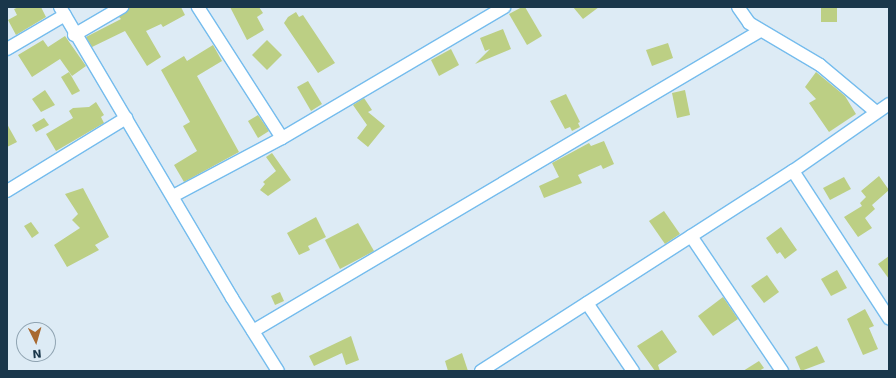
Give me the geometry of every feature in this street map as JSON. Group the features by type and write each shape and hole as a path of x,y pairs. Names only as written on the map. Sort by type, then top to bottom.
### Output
{"street":[{"path":"74,35 122,7"},
{"path":"198,7 282,138"},
{"path":"173,196 282,138 504,7"},
{"path":"738,7 749,23 760,31 820,65 876,112"},
{"path":"7,49 62,11 74,35 126,118 253,332 278,371"},
{"path":"253,332 760,31"},
{"path":"484,370 792,171 889,104"},
{"path":"7,191 126,118"},
{"path":"792,171 889,318"},
{"path":"690,236 782,371"},
{"path":"587,303 633,371"}],"building":[{"path":"19,7 41,7 46,17 16,35 8,20 17,15 14,9"},
{"path":"130,7 181,7 185,15 163,27 161,24 146,31 161,57 147,66 125,31 92,47 86,37 121,19 119,17"},
{"path":"230,7 259,7 263,13 257,17 264,30 247,40"},
{"path":"522,7 525,7 542,36 527,45 509,14"},
{"path":"573,7 599,7 583,19"},
{"path":"821,7 837,7 837,22 821,22"},
{"path":"296,12 299,17 303,15 335,63 318,73 284,23 288,17"},
{"path":"503,29 511,49 475,64 490,49 485,51 480,38"},
{"path":"65,36 86,66 72,76 60,59 32,77 18,55 43,40 48,47"},
{"path":"267,40 282,55 267,70 252,55"},
{"path":"668,43 673,58 652,66 646,50"},
{"path":"213,45 222,61 197,76 239,152 184,182 174,165 197,151 183,126 190,122 161,70 184,56 187,61"},
{"path":"451,49 459,65 439,76 431,60"},
{"path":"69,72 80,91 72,95 61,77"},
{"path":"816,72 845,96 856,114 829,132 809,103 816,99 805,87"},
{"path":"308,81 322,104 311,111 297,87"},
{"path":"45,90 55,105 41,112 32,99"},
{"path":"685,90 690,115 677,118 672,93"},
{"path":"566,94 580,122 578,123 580,127 572,131 570,127 565,129 550,101"},
{"path":"364,98 372,110 368,112 385,126 368,147 357,138 367,125 353,105"},
{"path":"96,102 104,115 101,117 104,123 56,151 46,134 73,118 69,111 73,108 89,107"},
{"path":"258,115 269,131 258,138 248,121"},
{"path":"44,118 49,125 36,132 32,125"},
{"path":"7,124 17,142 7,147"},
{"path":"604,141 614,164 603,169 601,165 578,175 582,183 544,198 539,186 559,177 552,163 589,143 591,146"},
{"path":"272,153 291,180 268,196 260,190 265,184 263,182 276,171 266,157"},
{"path":"879,176 889,190 872,205 875,209 865,218 872,228 858,237 844,217 862,206 860,203 866,197 861,191"},
{"path":"844,177 851,189 830,200 823,188"},
{"path":"83,188 109,237 95,245 99,250 67,267 54,245 80,228 72,220 78,214 65,194"},
{"path":"664,211 680,234 665,244 649,221"},
{"path":"316,217 326,237 308,246 310,250 299,255 287,233"},
{"path":"31,222 39,233 32,238 24,226"},
{"path":"358,223 374,251 340,269 325,240"},
{"path":"781,227 797,250 785,259 780,252 777,254 766,238"},
{"path":"889,256 889,279 878,264"},
{"path":"837,270 847,288 831,296 821,279"},
{"path":"767,275 779,292 764,303 751,286"},
{"path":"280,292 284,301 275,305 271,296"},
{"path":"723,297 738,319 713,336 698,316"},
{"path":"865,309 874,326 869,328 878,349 863,355 847,319"},
{"path":"662,330 677,352 658,365 660,371 655,371 637,346"},
{"path":"351,336 359,360 346,365 342,353 314,366 309,356"},
{"path":"817,346 825,362 801,371 795,357"},
{"path":"462,353 468,371 448,371 445,361"},
{"path":"759,361 764,368 759,371 743,371"}]}
